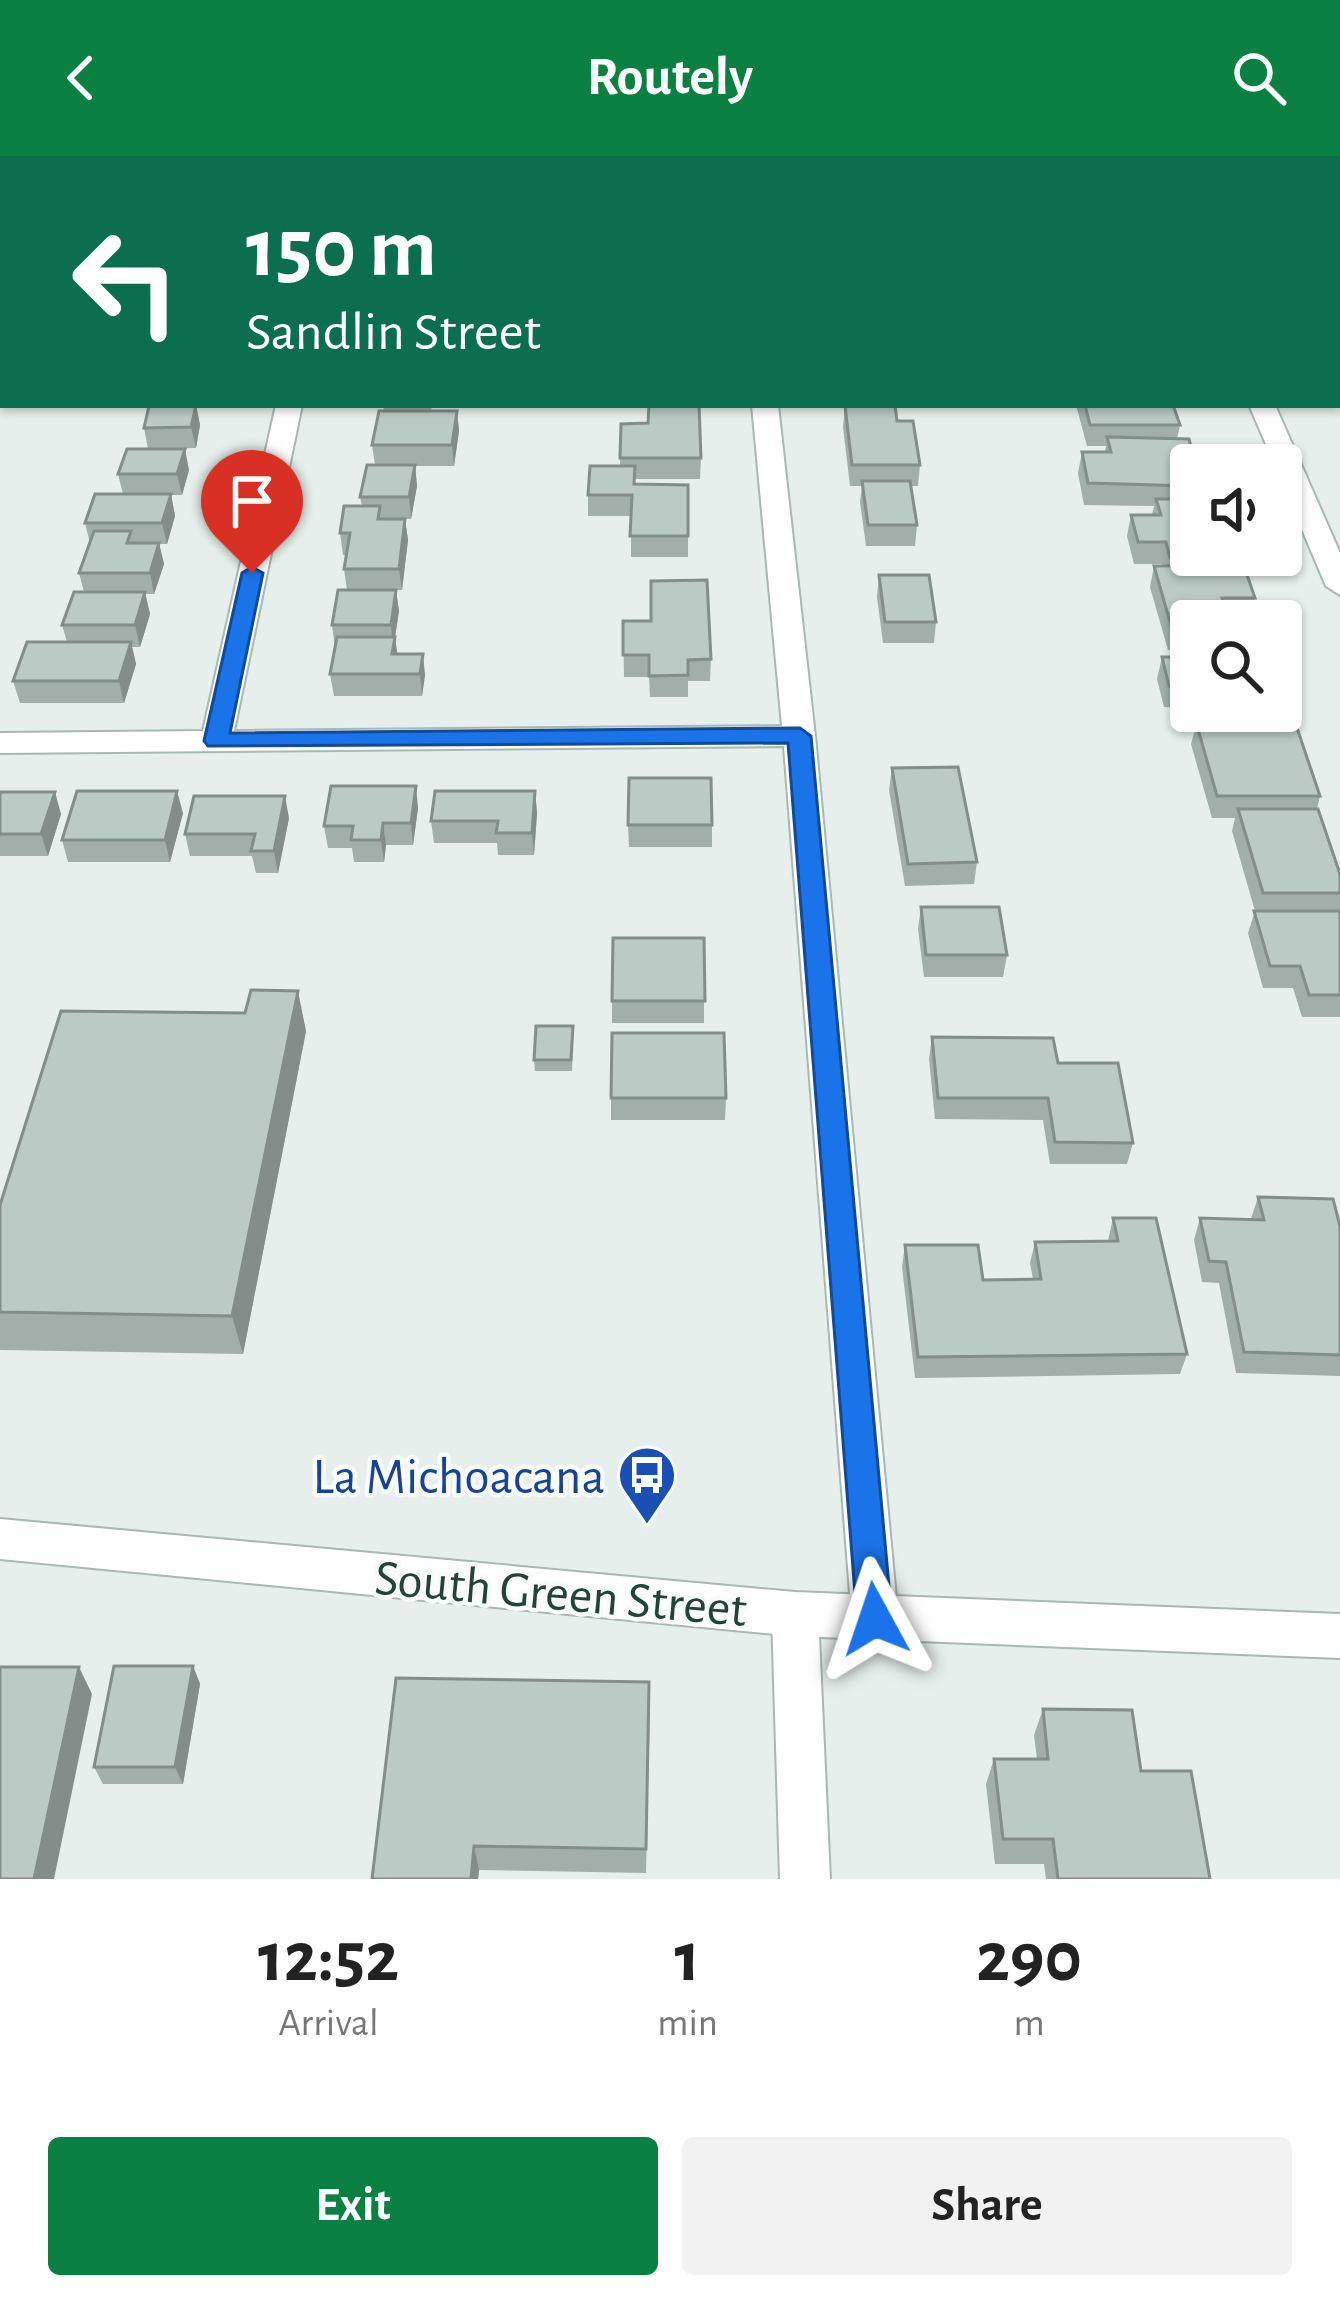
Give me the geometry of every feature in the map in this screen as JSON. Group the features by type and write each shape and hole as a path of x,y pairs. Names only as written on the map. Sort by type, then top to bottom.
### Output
{"street":[{"path":"216,741 288,408"},
{"path":"765,408 800,736 875,1619"},
{"path":"1263,408 1340,586"},
{"path":"0,743 800,736"},
{"name":"South Green Street","path":"0,1539 795,1614 1340,1636"},
{"path":"795,1614 805,1879"}],"building":[{"path":"149,408 195,408 191,427 144,428"},
{"path":"649,408 699,408 701,458 620,458 621,424 648,423"},
{"path":"845,408 895,408 897,421 913,421 920,465 852,465"},
{"path":"1086,408 1174,408 1180,425 1090,425"},
{"path":"379,411 457,411 452,445 372,445"},
{"path":"1107,437 1189,439 1190,444 1170,444 1170,485 1088,483 1082,452 1111,452"},
{"path":"127,449 185,449 177,474 118,474"},
{"path":"367,465 415,465 409,497 360,497"},
{"path":"590,466 635,466 634,484 688,485 688,536 630,536 632,495 588,495"},
{"path":"862,481 910,481 917,525 868,525"},
{"path":"95,494 171,494 162,523 85,523"},
{"path":"1156,499 1170,499 1170,558 1166,542 1138,542 1131,515 1161,515"},
{"path":"344,506 380,506 378,519 405,519 399,569 344,569 350,533 340,533"},
{"path":"94,531 131,531 127,543 159,543 150,573 79,573"},
{"path":"1154,566 1170,566 1170,576 1247,576 1255,598 1170,600 1170,622"},
{"path":"879,575 929,575 936,622 885,622"},
{"path":"707,580 711,659 688,660 688,675 649,676 649,655 623,655 623,621 651,621 651,581"},
{"path":"338,590 396,590 391,625 332,625"},
{"path":"74,592 145,592 135,625 62,625"},
{"path":"337,637 395,637 392,654 423,654 420,674 330,674"},
{"path":"27,642 131,642 119,681 13,681"},
{"path":"1162,657 1170,657 1169,686"},
{"path":"1199,732 1298,732 1320,796 1217,796"},
{"path":"958,767 977,862 908,864 892,768"},
{"path":"629,778 711,778 712,825 628,825"},
{"path":"331,786 416,786 411,823 383,823 381,840 351,840 353,826 324,826"},
{"path":"77,791 177,791 165,840 62,840"},
{"path":"435,791 535,791 532,833 496,833 498,821 431,821"},
{"path":"0,792 55,792 41,834 0,834"},
{"path":"194,796 285,796 274,851 251,851 255,834 185,834"},
{"path":"1238,809 1318,809 1340,874 1340,893 1263,893"},
{"path":"921,907 999,907 1007,955 926,955"},
{"path":"1254,911 1340,911 1340,995 1309,995 1300,966 1270,966"},
{"path":"613,938 704,938 705,1001 612,1001"},
{"path":"251,990 298,991 232,1316 0,1312 0,1205 61,1011 245,1013"},
{"path":"536,1026 573,1026 571,1060 534,1060"},
{"path":"612,1033 724,1033 726,1098 611,1098"},
{"path":"932,1037 1053,1038 1058,1063 1118,1063 1133,1143 1055,1142 1048,1098 938,1098"},
{"path":"1258,1197 1333,1199 1340,1226 1340,1355 1244,1352 1226,1262 1209,1261 1200,1218 1264,1220"},
{"path":"1113,1218 1156,1218 1187,1354 918,1357 905,1245 978,1245 983,1280 1041,1279 1035,1242 1118,1241"},
{"path":"114,1666 193,1666 175,1767 94,1767"},
{"path":"0,1667 79,1667 34,1879 0,1879"},
{"path":"396,1678 649,1682 646,1849 474,1846 471,1879 372,1879"},
{"path":"1043,1709 1132,1710 1141,1771 1191,1771 1210,1879 1058,1879 1053,1839 1003,1839 994,1759 1048,1759"}],"place":[{"name":"La Michoacana","path":"647,1526"}],"route":[{"path":"252,573 216,741 800,736 875,1619"}]}
